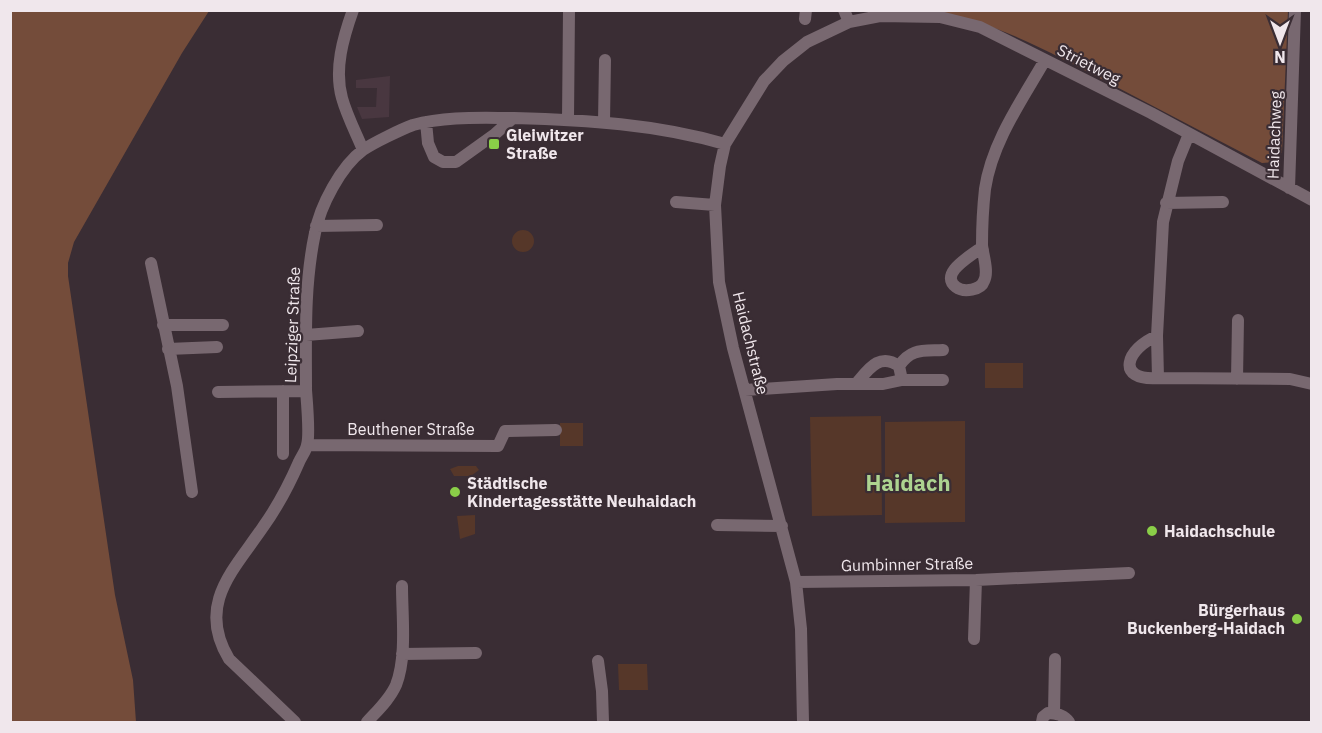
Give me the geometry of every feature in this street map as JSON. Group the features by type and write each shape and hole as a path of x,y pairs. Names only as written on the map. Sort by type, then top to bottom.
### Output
{"street":[{"path":"353,10 348,21 340,57 340,86 346,109 363,150"},
{"path":"568,119 570,10"},
{"path":"844,10 849,22"},
{"path":"968,10 972,24"},
{"name":"Haidachweg","path":"1289,188 1295,10"},
{"name":"Strietweg","path":"849,22 880,16 910,15 940,17 972,24 1189,134 1311,200"},
{"name":"Haidachstraße","path":"803,723 802,640 796,582 733,348 719,282 715,205 725,144 764,81 783,61 807,42 849,22"},
{"path":"604,60 604,122"},
{"path":"983,250 982,213 988,174 1004,131 1046,60"},
{"name":"Leipziger Straße","path":"295,723 230,659 222,647 219,636 217,609 224,584 232,569 285,494 307,445 308,270 316,226 336,183 363,150 411,126 465,117 604,122 654,129 725,144"},
{"path":"426,122 428,143 434,157 443,162 456,162 513,118"},
{"path":"1158,378 1157,336 1163,222 1178,161 1189,134"},
{"path":"676,202 715,205"},
{"path":"1166,203 1223,202"},
{"path":"316,226 378,225"},
{"path":"151,263 178,387 192,492"},
{"path":"1237,379 1238,320"},
{"path":"163,325 223,325"},
{"path":"306,335 358,331"},
{"path":"1157,336 1146,340 1132,354 1129,363 1132,371 1141,378 1290,379 1311,384"},
{"path":"168,349 217,347"},
{"path":"899,366 906,357 918,351 943,350"},
{"path":"856,384 875,363 892,362 899,366 902,380"},
{"path":"745,390 883,384 902,380 943,380"},
{"path":"283,391 283,454"},
{"path":"218,392 306,391"},
{"name":"Beuthener Straße","path":"307,445 498,446 505,431 556,430"},
{"path":"717,525 782,526"},
{"name":"Gumbinner Straße","path":"796,582 1019,579 1129,573"},
{"path":"974,639 976,580"},
{"path":"367,723 395,686 400,670 402,586"},
{"path":"402,654 476,653"},
{"path":"1054,713 1055,659"},
{"path":"598,661 603,723"},
{"path":"1042,723 1042,717 1048,713 1066,718 1069,723"}],"shaded area":[{"path":"10,11 209,11 182,53 74,242 68,263 68,276 115,595 133,680 136,722 11,722"},
{"path":"925,11 1288,11 1282,152 1275,162 1262,163 1019,38 972,21"},
{"path":"390,76 389,117 362,119 357,107 376,107 377,88 356,88 356,80"},
{"path":"523,230 531,233 534,241 531,249 523,252 515,249 512,241 515,233"},
{"path":"985,363 1023,363 1023,388 985,388"},
{"path":"881,416 882,515 812,516 810,417"},
{"path":"965,421 965,522 885,523 885,422"},
{"path":"560,423 583,423 583,446 560,446"},
{"path":"458,466 476,466 479,470 471,476 454,476 450,469"},
{"path":"475,515 475,534 460,539 457,516"},
{"path":"618,664 647,664 648,690 619,690"}],"place":[{"name":"Gleiwitzer Straße","path":"494,144"},
{"name":"Städtische Kindertagesstätte Neuhaidach","path":"455,492"},
{"name":"Haidachschule","path":"1152,531"},
{"name":"Bürgerhaus Buckenberg-Haidach","path":"1297,619"}],"district":[{"name":"Haidach","path":"908,483"}]}
